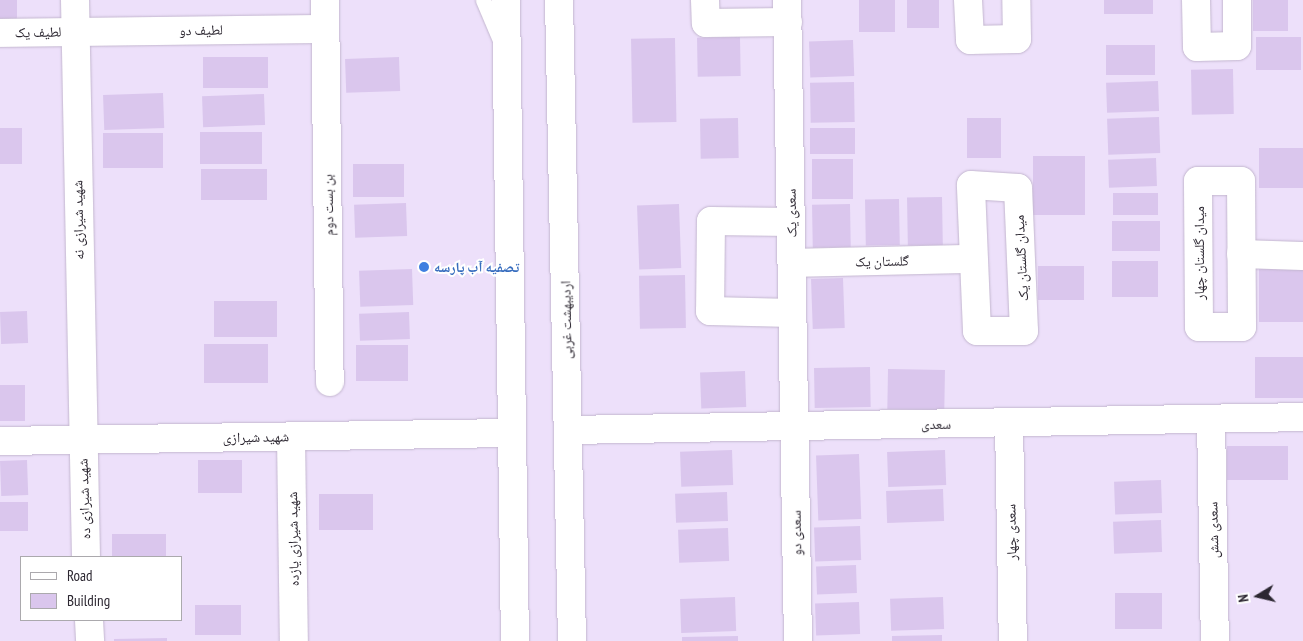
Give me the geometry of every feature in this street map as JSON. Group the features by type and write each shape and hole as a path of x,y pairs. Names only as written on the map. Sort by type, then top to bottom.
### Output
{"street":[{"name":"شهید شیرازی نه","path":"75,0 82,440"},
{"name":"بن بست دوم","path":"325,0 330,382"},
{"path":"506,0 515,641"},
{"name":"اردیبهشت غربی","path":"559,0 572,641"},
{"path":"705,0 706,23 787,11"},
{"path":"968,0 970,40 1017,39 1016,0"},
{"path":"1196,0 1197,47 1237,46 1237,0"},
{"name":"سعدی یک","path":"787,11 794,426"},
{"name":"لطیف دو","path":"76,32 325,29"},
{"name":"لطیف یک","path":"0,33 76,32"},
{"name":"میدان گلستان چهار","path":"1198,181 1241,181 1241,254 1242,327 1199,327 1198,181"},
{"name":"میدان گلستان یک","path":"971,185 1018,188 1024,332 977,331 973,259 971,185"},
{"path":"791,222 711,221 710,310 792,313"},
{"path":"1241,254 1303,256"},
{"name":"گلستان یک","path":"792,263 973,259"},
{"name":"سعدی","path":"568,430 1303,417"},
{"name":"سعدی شش","path":"1211,419 1215,641"},
{"name":"سعدی چهار","path":"1009,422 1013,641"},
{"name":"سعدی دو","path":"794,426 798,641"},
{"name":"شهید شیرازی","path":"0,441 511,433"},
{"name":"شهید شیرازی یازده","path":"291,437 294,641"},
{"name":"شهید شیرازی ده","path":"82,440 86,556"},
{"path":"89,621 90,641"}],"lane":[{"path":"483,0 506,56"}],"building":[{"path":"0,0 17,0 17,20 0,20"},
{"path":"859,0 895,0 895,32 859,32"},
{"path":"907,0 939,0 939,28 907,28"},
{"path":"1104,0 1153,0 1153,14 1104,14"},
{"path":"1253,0 1288,0 1288,31 1253,31"},
{"path":"740,37 741,76 698,77 697,38"},
{"path":"1256,37 1301,37 1301,70 1256,70"},
{"path":"675,38 676,122 632,123 631,39"},
{"path":"853,40 854,76 810,78 809,42"},
{"path":"1106,45 1155,45 1155,75 1106,75"},
{"path":"203,57 268,57 268,88 203,88"},
{"path":"399,57 400,91 346,93 345,59"},
{"path":"1233,69 1234,114 1192,115 1191,70"},
{"path":"1158,81 1159,111 1107,113 1106,83"},
{"path":"854,82 855,122 811,123 810,83"},
{"path":"163,93 164,128 104,130 103,95"},
{"path":"264,94 265,125 203,127 202,96"},
{"path":"1159,117 1160,153 1108,155 1107,119"},
{"path":"738,118 739,158 701,159 700,119"},
{"path":"967,118 1001,118 1001,158 967,158"},
{"path":"0,128 22,128 22,164 0,164"},
{"path":"810,128 855,128 855,154 810,154"},
{"path":"200,132 262,132 262,164 200,164"},
{"path":"103,133 163,133 163,168 103,168"},
{"path":"1259,148 1303,148 1303,188 1259,188"},
{"path":"1033,156 1085,156 1085,215 1033,215"},
{"path":"1156,158 1157,186 1109,188 1108,160"},
{"path":"812,159 853,159 853,199 812,199"},
{"path":"353,164 404,164 404,197 353,197"},
{"path":"201,169 267,169 267,200 201,200"},
{"path":"1113,193 1158,193 1158,215 1113,215"},
{"path":"942,197 943,245 908,246 907,198"},
{"path":"899,199 900,245 866,246 865,200"},
{"path":"406,203 407,236 355,238 354,205"},
{"path":"679,204 681,268 639,269 637,205"},
{"path":"850,204 851,247 813,248 812,205"},
{"path":"1112,221 1160,221 1160,251 1112,251"},
{"path":"1112,261 1158,261 1158,297 1112,297"},
{"path":"1038,266 1084,266 1084,300 1038,300"},
{"path":"1259,266 1303,266 1303,322 1259,322"},
{"path":"412,269 413,305 360,307 359,271"},
{"path":"685,275 686,328 640,329 639,276"},
{"path":"843,278 845,328 813,329 811,279"},
{"path":"214,301 277,301 277,337 214,337"},
{"path":"27,311 28,343 1,344 0,312"},
{"path":"409,312 410,339 360,341 359,314"},
{"path":"204,344 268,344 268,383 204,383"},
{"path":"356,345 408,345 408,381 356,381"},
{"path":"1255,357 1303,357 1303,398 1255,398"},
{"path":"870,367 871,407 815,408 814,368"},
{"path":"888,369 945,370 944,410 887,409"},
{"path":"745,371 746,407 701,409 700,373"},
{"path":"0,385 25,385 25,421 0,421"},
{"path":"1227,446 1288,446 1288,480 1227,480"},
{"path":"732,450 733,485 681,487 680,452"},
{"path":"945,450 946,485 888,487 887,452"},
{"path":"859,454 861,519 818,520 816,456"},
{"path":"27,460 28,495 1,496 0,461"},
{"path":"198,460 242,460 242,493 198,493"},
{"path":"1161,480 1162,513 1115,515 1114,482"},
{"path":"943,489 944,521 887,523 886,491"},
{"path":"727,492 728,521 676,523 675,494"},
{"path":"319,494 373,494 373,530 319,530"},
{"path":"0,502 28,502 28,531 0,531"},
{"path":"1161,520 1162,552 1114,554 1113,522"},
{"path":"860,526 861,560 815,562 814,528"},
{"path":"728,528 729,561 679,563 678,530"},
{"path":"112,534 166,534 166,556 112,556"},
{"path":"856,565 857,593 817,594 816,566"},
{"path":"1115,593 1162,593 1162,629 1115,629"},
{"path":"735,597 736,631 681,633 680,599"},
{"path":"943,597 944,629 891,631 890,599"},
{"path":"859,602 860,634 816,636 815,604"},
{"path":"195,605 241,605 241,635 195,635"},
{"path":"942,635 942,641 892,641 892,636"},
{"path":"738,636 738,641 682,641 682,637"},
{"path":"167,638 167,641 114,641 114,639"}],"place":[{"name":"تصفیه آب پارسه","path":"424,267"}]}
